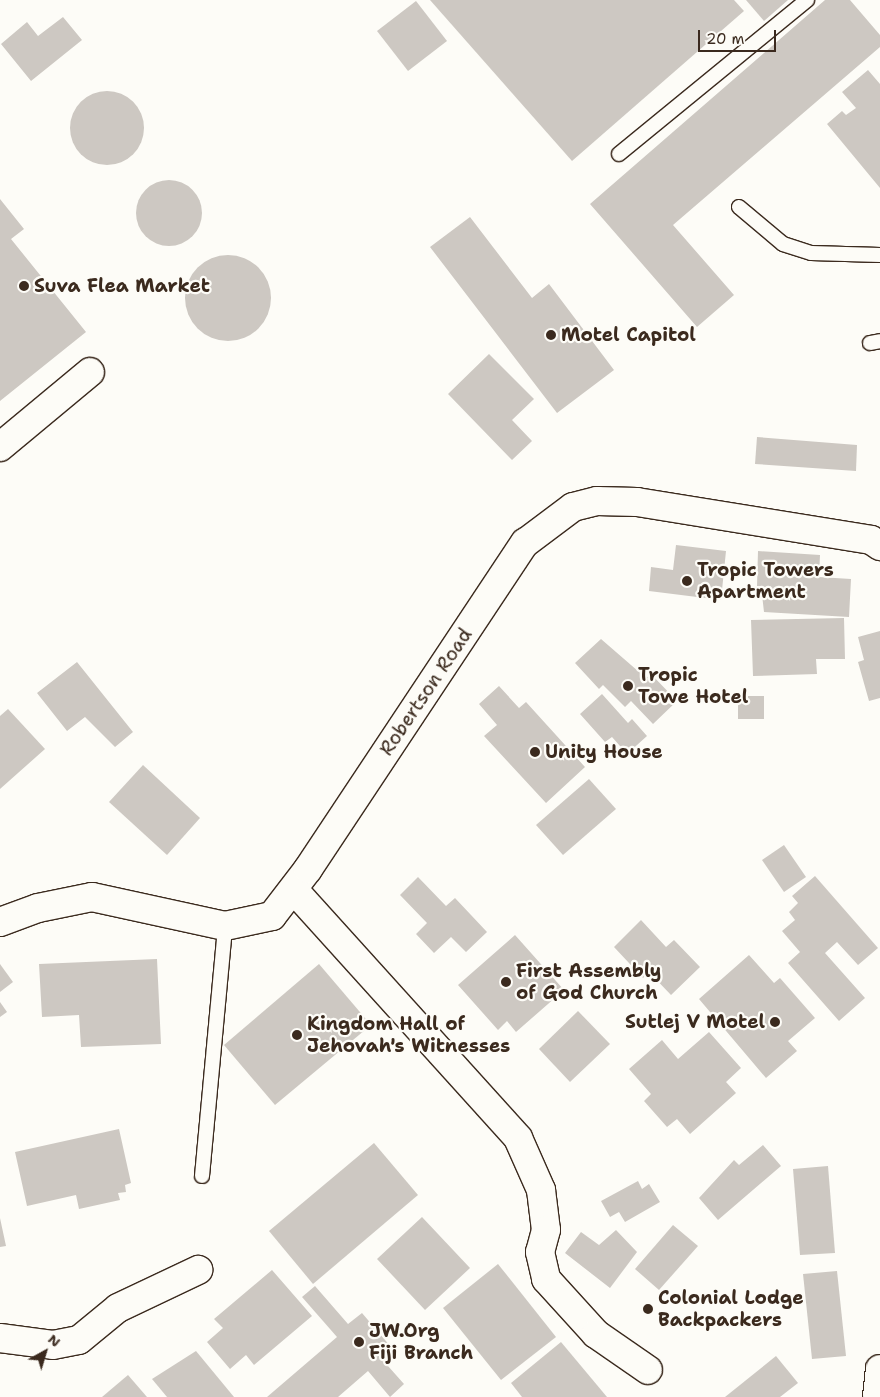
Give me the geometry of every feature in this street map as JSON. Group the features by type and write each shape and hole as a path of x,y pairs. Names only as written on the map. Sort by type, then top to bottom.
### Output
{"street":[{"path":"0,446 90,372"},
{"name":"Robertson Road","path":"0,922 38,908 92,897 225,926 272,916 294,890 525,543 572,507 596,501 636,502 871,540 880,546"},
{"path":"294,890 518,1138 541,1190 546,1230 540,1252 546,1279 596,1334 648,1370"},
{"path":"0,1338 53,1345 79,1340 118,1308 198,1270"},
{"path":"877,1397 880,1369"}],"lane":[{"path":"619,154 807,0"},
{"path":"739,207 783,244 811,253 880,255"},
{"path":"202,1176 225,926"}],"building":[{"path":"430,0 734,0 744,11 572,161"},
{"path":"746,0 788,0 764,21"},
{"path":"825,0 850,0 880,35 880,47 673,225 734,295 697,327 590,204"},
{"path":"416,1 447,41 408,71 377,31"},
{"path":"63,17 82,40 31,81 1,44 27,22 38,36"},
{"path":"868,70 880,84 880,188 827,124 842,111 846,115 856,108 842,92"},
{"path":"100,91 114,91 128,97 138,107 144,121 142,142 128,159 114,165 100,165 86,159 76,149 70,135 70,121 76,107 86,97"},
{"path":"162,180 176,180 188,185 197,194 202,206 200,226 193,237 176,246 162,246 150,241 141,232 136,220 136,206 141,194 150,185"},
{"name":"Suva Flea Market","path":"0,199 24,229 11,239 86,332 0,401"},
{"path":"470,217 532,298 549,284 614,370 557,413 430,247"},
{"path":"228,255 244,259 258,268 267,282 271,298 267,314 258,328 244,337 228,341 212,337 198,328 189,314 185,298 189,282 198,268 212,259"},
{"path":"489,354 534,399 512,420 532,441 512,460 448,394"},
{"path":"757,437 857,445 856,471 755,464"},
{"name":"Tropic Towers Apartment","path":"676,545 726,551 721,600 649,591 651,567 673,570"},
{"path":"758,551 820,555 819,577 851,579 849,617 764,612 761,586 757,586"},
{"path":"844,618 845,659 816,659 817,674 753,676 751,620"},
{"path":"880,631 880,698 869,701 858,662 864,660 858,637"},
{"path":"601,639 646,678 651,674 677,701 653,724 631,701 625,707 603,685 599,689 575,663"},
{"path":"77,662 133,732 115,747 85,717 67,731 37,693"},
{"name":"Unity House","path":"499,686 519,708 526,702 585,767 546,803 484,736 497,725 479,704"},
{"path":"602,694 628,723 632,719 647,736 627,754 612,737 605,742 580,714"},
{"path":"738,696 764,696 764,719 738,719"},
{"path":"8,709 45,749 0,789 0,716"},
{"path":"143,765 200,818 167,855 109,802"},
{"path":"589,779 616,809 563,855 536,825"},
{"path":"784,845 806,877 784,892 762,860"},
{"path":"815,876 878,948 858,965 837,942 825,953 865,998 839,1021 788,963 800,952 782,931 795,920 789,912 798,903 792,896"},
{"path":"418,877 446,906 455,898 487,932 466,952 451,937 434,953 416,934 427,923 400,895"},
{"path":"641,920 666,947 674,940 700,967 671,995 649,972 643,978 614,947"},
{"path":"515,935 564,990 516,1032 507,1021 498,1030 458,985"},
{"path":"749,955 774,983 780,978 815,1018 788,1041 797,1051 766,1078 699,999"},
{"path":"157,959 161,1044 81,1047 79,1015 42,1017 39,964"},
{"path":"0,964 13,982 0,992"},
{"name":"Kingdom Hall of Jehovah's Witnesses","path":"319,964 371,1025 275,1105 224,1045"},
{"path":"0,1002 7,1012 0,1017"},
{"path":"578,1011 610,1044 570,1082 539,1049"},
{"path":"709,1032 741,1068 726,1082 736,1093 690,1134 677,1119 667,1127 644,1101 651,1094 629,1069 662,1040 678,1059"},
{"path":"119,1129 131,1183 125,1185 126,1192 118,1193 120,1200 79,1209 76,1195 27,1206 15,1152"},
{"path":"374,1143 418,1195 313,1284 269,1231"},
{"path":"763,1145 781,1166 718,1220 699,1198 734,1160 739,1165"},
{"path":"828,1166 835,1253 800,1255 793,1169"},
{"path":"638,1181 642,1189 649,1184 660,1202 625,1222 619,1212 610,1217 601,1201"},
{"path":"422,1217 470,1268 425,1310 377,1259"},
{"path":"0,1218 6,1246 0,1247"},
{"path":"673,1225 698,1246 659,1290 635,1269"},
{"path":"616,1230 637,1252 610,1288 565,1253 581,1232 599,1245"},
{"path":"498,1264 556,1337 501,1380 443,1308"},
{"path":"272,1270 312,1316 254,1365 246,1355 230,1369 207,1342 223,1328 214,1319"},
{"path":"837,1271 846,1356 812,1359 803,1274"},
{"name":"JW.Org Fiji Branch","path":"315,1286 348,1324 362,1313 391,1347 380,1357 404,1384 390,1397 368,1371 338,1397 267,1397 337,1337 302,1297"},
{"path":"561,1342 607,1397 522,1397 511,1383"},
{"path":"196,1351 234,1397 167,1397 152,1379"},
{"path":"776,1356 798,1383 780,1397 725,1397"},
{"path":"128,1375 147,1397 102,1397"}],"place":[{"name":"Suva Flea Market","path":"24,286"},
{"name":"Motel Capitol","path":"551,335"},
{"name":"Tropic Towers Apartment","path":"687,581"},
{"name":"Tropic Towe Hotel","path":"628,686"},
{"name":"Unity House","path":"535,752"},
{"name":"First Assembly of God Church","path":"506,982"},
{"name":"Sutlej V Motel","path":"775,1022"},
{"name":"Kingdom Hall of Jehovah's Witnesses","path":"297,1035"},
{"name":"Colonial Lodge Backpackers","path":"648,1309"},
{"name":"JW.Org Fiji Branch","path":"359,1342"}]}
